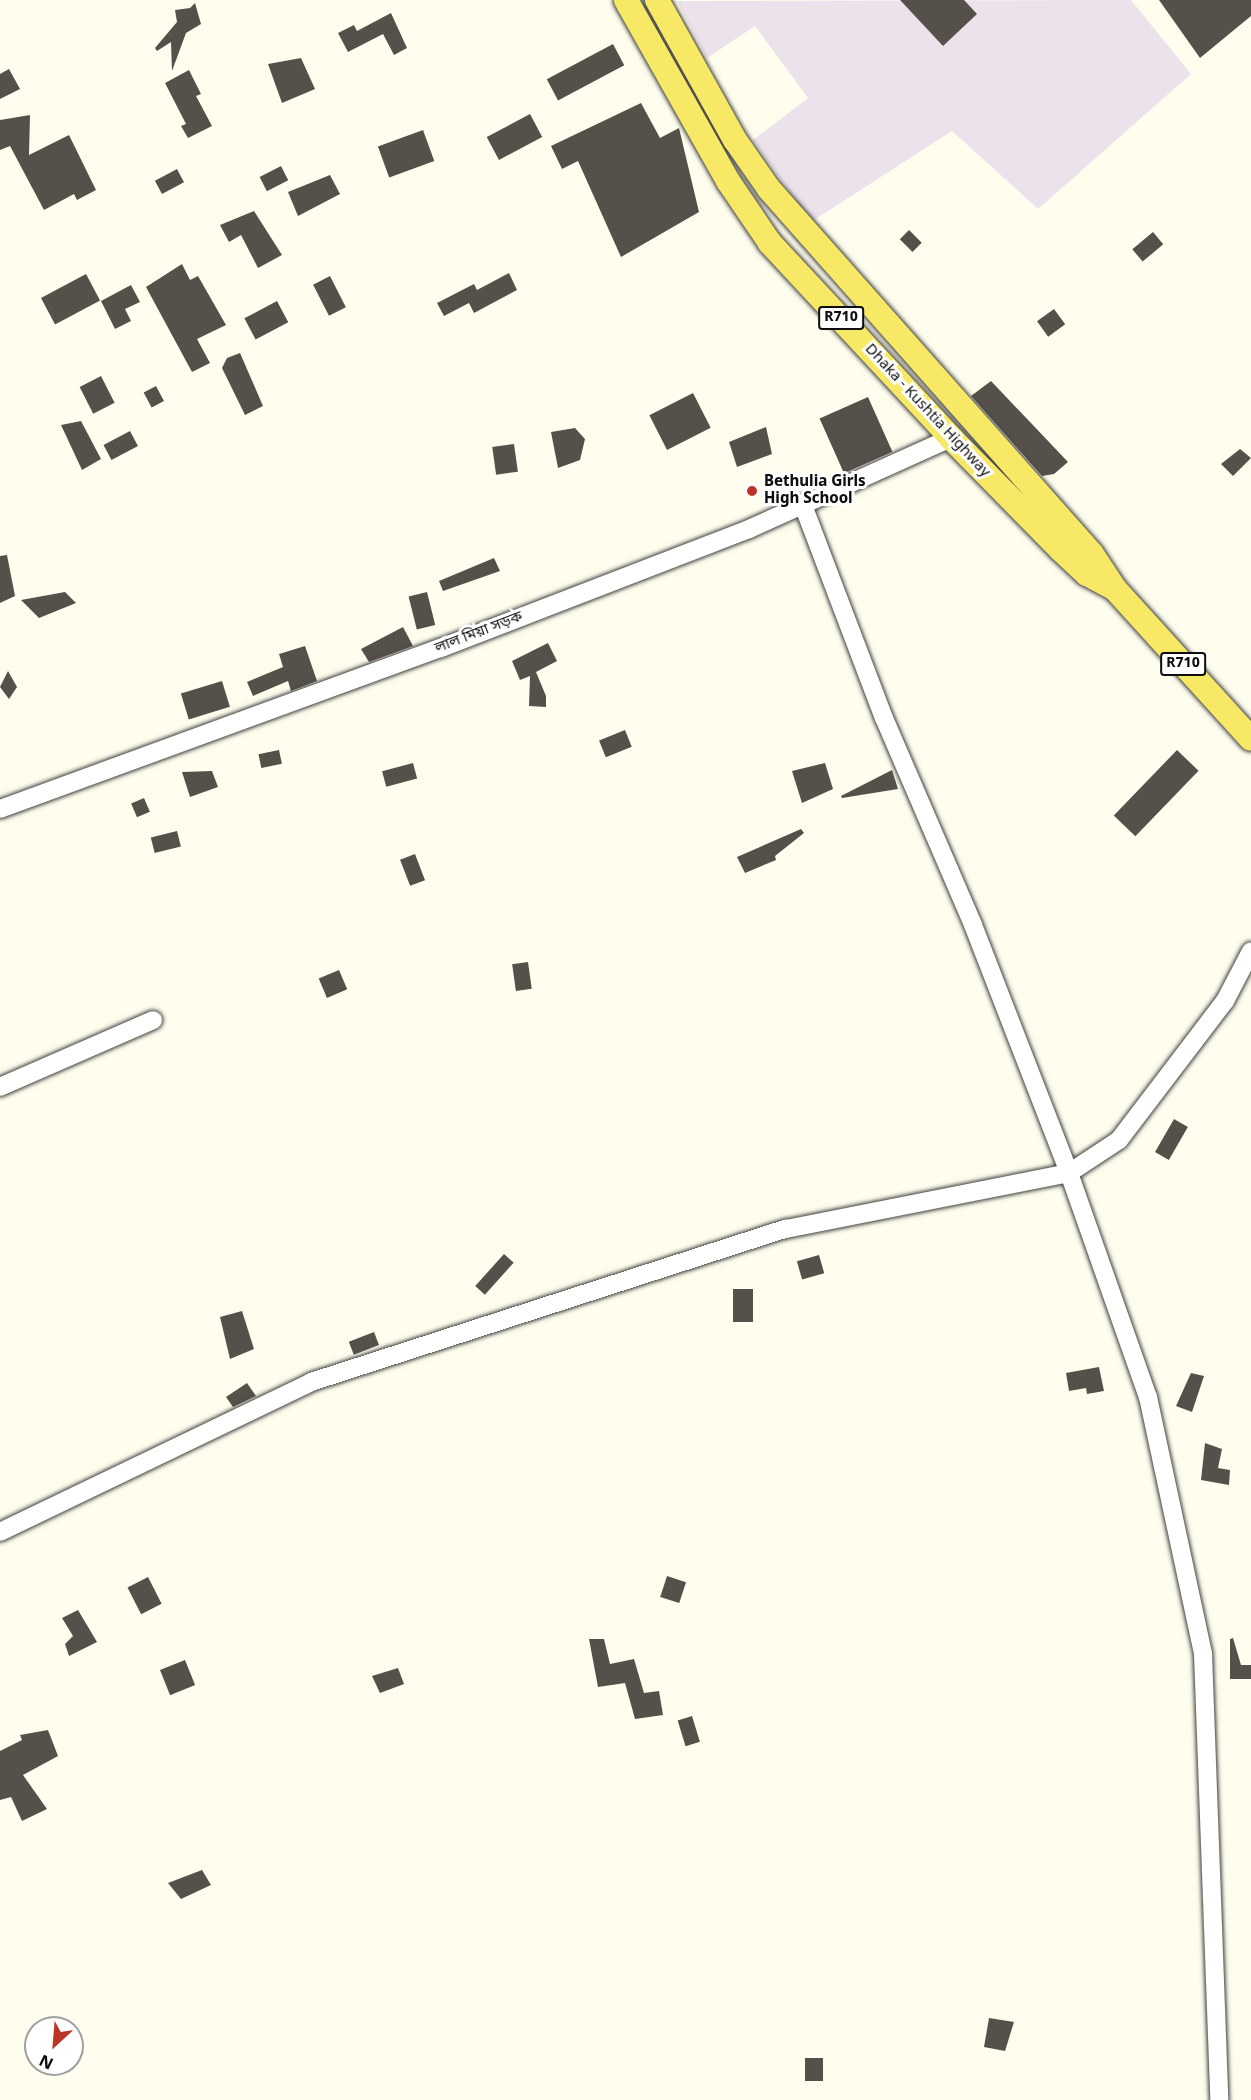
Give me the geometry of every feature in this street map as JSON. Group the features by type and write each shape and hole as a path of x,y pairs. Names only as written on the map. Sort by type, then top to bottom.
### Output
{"main road":[{"name":"Dhaka - Kushtia Highway","path":"626,0 728,181 770,243 951,438 1073,562 1115,589"},
{"name":"Dhaka - Kushtia Highway","path":"657,0 735,140 769,189 1092,554 1115,589 1251,739"}],"street":[{"name":"লাল মিয়া সড়ক","path":"0,809 441,648 803,505 951,438"},
{"path":"803,505 884,718 974,925 1069,1173 1148,1397 1203,1654 1219,2100"},
{"path":"0,1532 311,1382 786,1229 1069,1173 1119,1140 1225,1000 1251,951"},
{"path":"0,1087 153,1020"}],"shaded area":[{"path":"1131,0 1191,74 1038,209 952,131 811,222 753,140 808,98 755,26 707,58 677,1"}],"building":[{"path":"900,0 964,0 977,14 943,46"},
{"path":"1159,0 1251,0 1251,16 1200,58"},
{"path":"195,3 201,24 186,33 172,71 171,42 157,51 155,48 177,22 175,10 190,8"},
{"path":"391,13 407,48 394,55 383,34 348,52 338,33 354,25 357,31"},
{"path":"613,44 624,65 558,100 547,79"},
{"path":"301,58 315,89 282,103 268,64"},
{"path":"9,69 20,89 0,99 0,74"},
{"path":"189,70 201,94 196,96 212,126 188,138 181,126 186,124 165,83"},
{"path":"641,103 660,138 679,128 699,212 621,257 578,161 562,169 551,146"},
{"path":"530,114 542,137 499,160 487,137"},
{"path":"30,115 29,155 69,135 96,190 77,200 74,194 44,210 10,146 0,150 0,120"},
{"path":"423,130 434,161 389,177 378,146"},
{"path":"281,166 288,180 267,191 260,177"},
{"path":"177,169 184,182 162,194 155,181"},
{"path":"330,175 340,194 298,216 288,192"},
{"path":"254,211 282,255 258,268 241,235 229,242 220,225"},
{"path":"909,230 922,243 913,252 900,239"},
{"path":"1153,232 1163,244 1143,262 1132,249"},
{"path":"182,264 190,280 198,276 226,325 197,339 210,363 192,372 146,287"},
{"path":"509,273 517,290 474,313 469,303 444,316 437,303 474,284 477,290"},
{"path":"86,274 100,300 55,324 41,298"},
{"path":"330,276 346,307 329,316 313,285"},
{"path":"131,285 140,302 125,309 131,321 115,329 101,301"},
{"path":"277,301 288,322 256,340 244,318"},
{"path":"1054,309 1065,324 1048,337 1037,321"},
{"path":"240,353 263,406 245,415 222,368 227,358"},
{"path":"101,376 115,403 93,414 80,387"},
{"path":"991,381 1068,462 1054,474 1042,476 971,396"},
{"path":"156,386 164,401 152,408 144,393"},
{"path":"693,393 711,428 667,450 649,415"},
{"path":"868,397 892,452 844,473 820,419"},
{"path":"81,421 101,459 82,470 61,425"},
{"path":"766,427 772,454 737,467 729,442"},
{"path":"575,428 585,439 580,460 558,468 551,432"},
{"path":"130,431 138,446 111,460 104,445"},
{"path":"514,444 518,472 496,475 492,447"},
{"path":"1240,449 1251,458 1233,476 1221,464"},
{"path":"7,555 15,596 0,603 0,556"},
{"path":"494,558 500,571 443,591 439,581"},
{"path":"65,592 76,603 39,618 21,600"},
{"path":"427,592 435,625 417,630 409,597"},
{"path":"403,627 413,646 369,662 361,649"},
{"path":"548,643 557,661 536,672 546,696 546,707 529,706 530,676 520,680 512,661"},
{"path":"305,646 317,681 291,691 288,681 253,696 247,682 283,667 279,654"},
{"path":"8,671 17,687 9,699 0,687"},
{"path":"222,681 230,707 189,719 181,694"},
{"path":"625,730 632,747 606,757 599,740"},
{"path":"279,750 282,764 261,768 258,754"},
{"path":"1177,750 1199,771 1135,836 1114,815"},
{"path":"413,763 417,778 386,787 382,771"},
{"path":"825,763 833,789 802,803 792,771"},
{"path":"892,770 898,789 842,798 841,796"},
{"path":"212,771 218,787 190,797 182,772"},
{"path":"144,798 150,812 137,817 131,803"},
{"path":"801,829 804,833 775,856 776,860 745,873 737,857"},
{"path":"177,831 181,847 155,853 151,838"},
{"path":"415,854 425,880 410,886 400,860"},
{"path":"528,962 532,989 516,991 512,964"},
{"path":"339,970 347,989 327,998 319,979"},
{"path":"1174,1119 1188,1127 1169,1160 1155,1152"},
{"path":"504,1254 514,1263 485,1295 475,1286"},
{"path":"819,1255 824,1273 802,1280 797,1261"},
{"path":"733,1289 753,1289 753,1322 733,1322"},
{"path":"242,1311 254,1349 230,1359 220,1317"},
{"path":"374,1332 379,1345 354,1355 349,1342"},
{"path":"1099,1367 1104,1391 1087,1394 1086,1388 1069,1391 1066,1373"},
{"path":"1191,1373 1204,1376 1192,1412 1176,1406"},
{"path":"247,1383 256,1396 233,1407 226,1397"},
{"path":"1205,1443 1222,1449 1218,1468 1230,1470 1229,1485 1201,1480"},
{"path":"667,1576 686,1582 679,1603 660,1597"},
{"path":"148,1577 162,1604 141,1614 128,1587"},
{"path":"78,1610 97,1642 69,1656 65,1644 73,1636 62,1618"},
{"path":"1233,1638 1241,1665 1251,1665 1251,1679 1230,1679 1230,1639"},
{"path":"589,1639 604,1639 610,1664 634,1659 644,1693 659,1691 663,1715 635,1719 625,1683 598,1687"},
{"path":"185,1660 195,1685 170,1695 160,1670"},
{"path":"398,1668 404,1684 380,1693 372,1676"},
{"path":"692,1716 700,1742 686,1746 678,1720"},
{"path":"48,1730 58,1756 23,1775 47,1809 22,1821 11,1797 0,1800 0,1751 22,1740 20,1735"},
{"path":"202,1870 211,1885 181,1899 168,1883"},
{"path":"989,2018 1014,2022 1005,2051 984,2047"},
{"path":"805,2058 823,2058 823,2081 805,2081"}],"place":[{"name":"Bethulia Girls High School","path":"752,491"}]}
